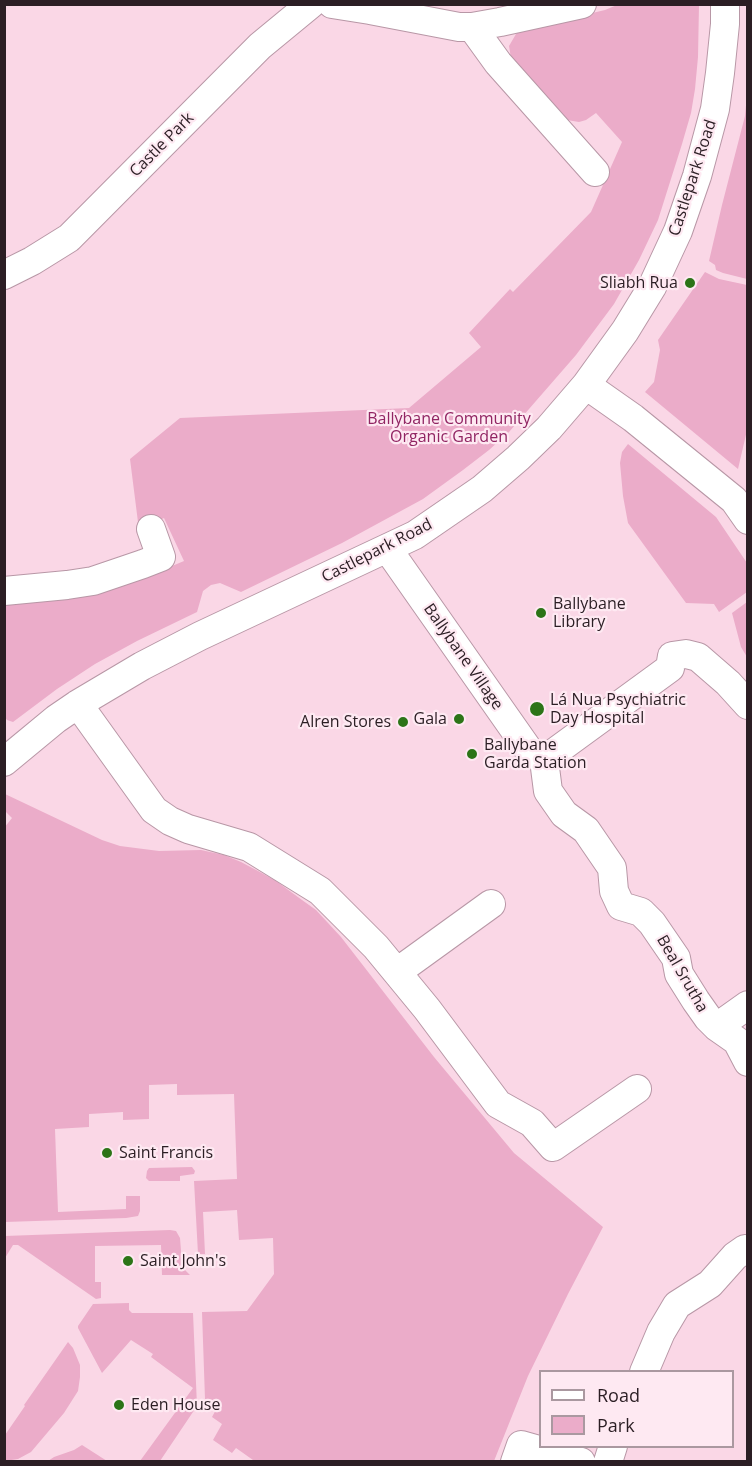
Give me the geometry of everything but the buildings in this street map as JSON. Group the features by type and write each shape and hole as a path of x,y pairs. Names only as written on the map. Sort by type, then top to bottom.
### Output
{"street":[{"name":"Castle Park","path":"4,275 69,238 260,46 311,4"},
{"path":"332,4 395,10 449,25 471,27 582,4"},
{"name":"Castlepark Road","path":"7,753 78,704 142,666 200,636 415,535 491,482 549,428 586,385 625,331 652,287 678,231 697,176 715,109 732,13"},
{"path":"471,27 498,63 595,172"},
{"path":"586,385 633,418 734,500 747,520"},
{"path":"4,591 93,581 160,557 151,529"},
{"name":"Ballybane Village","path":"387,548 531,752 544,760"},
{"path":"544,760 670,668 672,656 686,654 698,657 728,683 747,705"},
{"path":"78,704 154,810 188,829 249,847 321,891 397,972 498,1104 532,1123 553,1147 637,1089"},
{"name":"Beal Srutha","path":"544,760 548,791 564,814 586,830 612,868 614,891 621,906 641,912 652,923 676,958 679,974 708,1018 737,1041 747,1062"},
{"path":"397,972 491,904"},
{"name":"Beal Srutha","path":"717,1027 747,1005"},
{"path":"644,1370 661,1332 677,1305 710,1284 735,1256 747,1250"},
{"path":"515,1461 521,1445 581,1461"}],"green space":[{"name":"Ballybane Community Organic Garden","path":"617,5 699,5 695,89 691,113 658,220 614,304 576,355 509,432 489,450 423,499 342,543 241,592 220,583 211,585 203,591 197,612 95,664 13,722 7,720 5,717 5,604 141,579 184,561 164,518 139,530 130,459 180,418 409,408 481,347 469,333 510,289 513,292 591,212 622,142 596,113 579,122 567,120 511,58 509,46 521,30 605,10"},
{"path":"747,95 747,279 716,270 715,265 709,261 745,116"},
{"path":"705,272 719,279 747,285 748,426 738,469 645,392 654,382 660,350 658,340"},
{"path":"628,444 716,517 747,563 747,592 719,612 714,604 686,603 628,523 620,463 622,452"},
{"path":"747,602 747,657 741,647 732,613"},
{"path":"5,794 102,840 120,846 159,851 201,850 224,855 276,881 316,910 341,937 434,1057 514,1153 603,1227 528,1376 494,1461 252,1461 236,1448 232,1453 213,1440 222,1424 212,1417 218,1406 205,1399 202,1312 247,1311 274,1274 273,1238 239,1240 237,1210 203,1212 205,1254 198,1254 194,1181 237,1179 234,1094 177,1095 177,1084 149,1085 149,1119 123,1120 123,1112 89,1114 89,1127 55,1129 58,1212 126,1209 126,1196 140,1196 138,1216 5,1222 4,828 12,818 5,811"},
{"path":"192,1167 194,1174 180,1176 180,1181 149,1181 146,1178 149,1168"},
{"path":"176,1231 180,1238 182,1264 190,1275 162,1275 161,1245 95,1246 95,1282 101,1282 101,1298 96,1299 18,1245 13,1245 5,1258 5,1236"},
{"path":"129,1303 129,1310 132,1313 193,1313 197,1406 160,1461 140,1461 193,1388 151,1357 153,1354 131,1340 102,1373 78,1328 93,1304"},
{"path":"68,1342 80,1365 78,1391 64,1413 31,1452 18,1459 5,1461 5,1435"},
{"path":"82,1445 107,1461 48,1461 74,1450"}],"place":[{"name":"Sliabh Rua","path":"690,283"},
{"name":"Ballybane Library","path":"541,613"},
{"name":"Lá Nua Psychiatric Day Hospital","path":"537,709"},
{"name":"Gala","path":"459,719"},
{"name":"Alren Stores","path":"403,722"},
{"name":"Ballybane Garda Station","path":"472,754"},
{"name":"Saint Francis","path":"107,1153"},
{"name":"Saint John's","path":"128,1261"},
{"name":"Eden House","path":"119,1405"}]}
